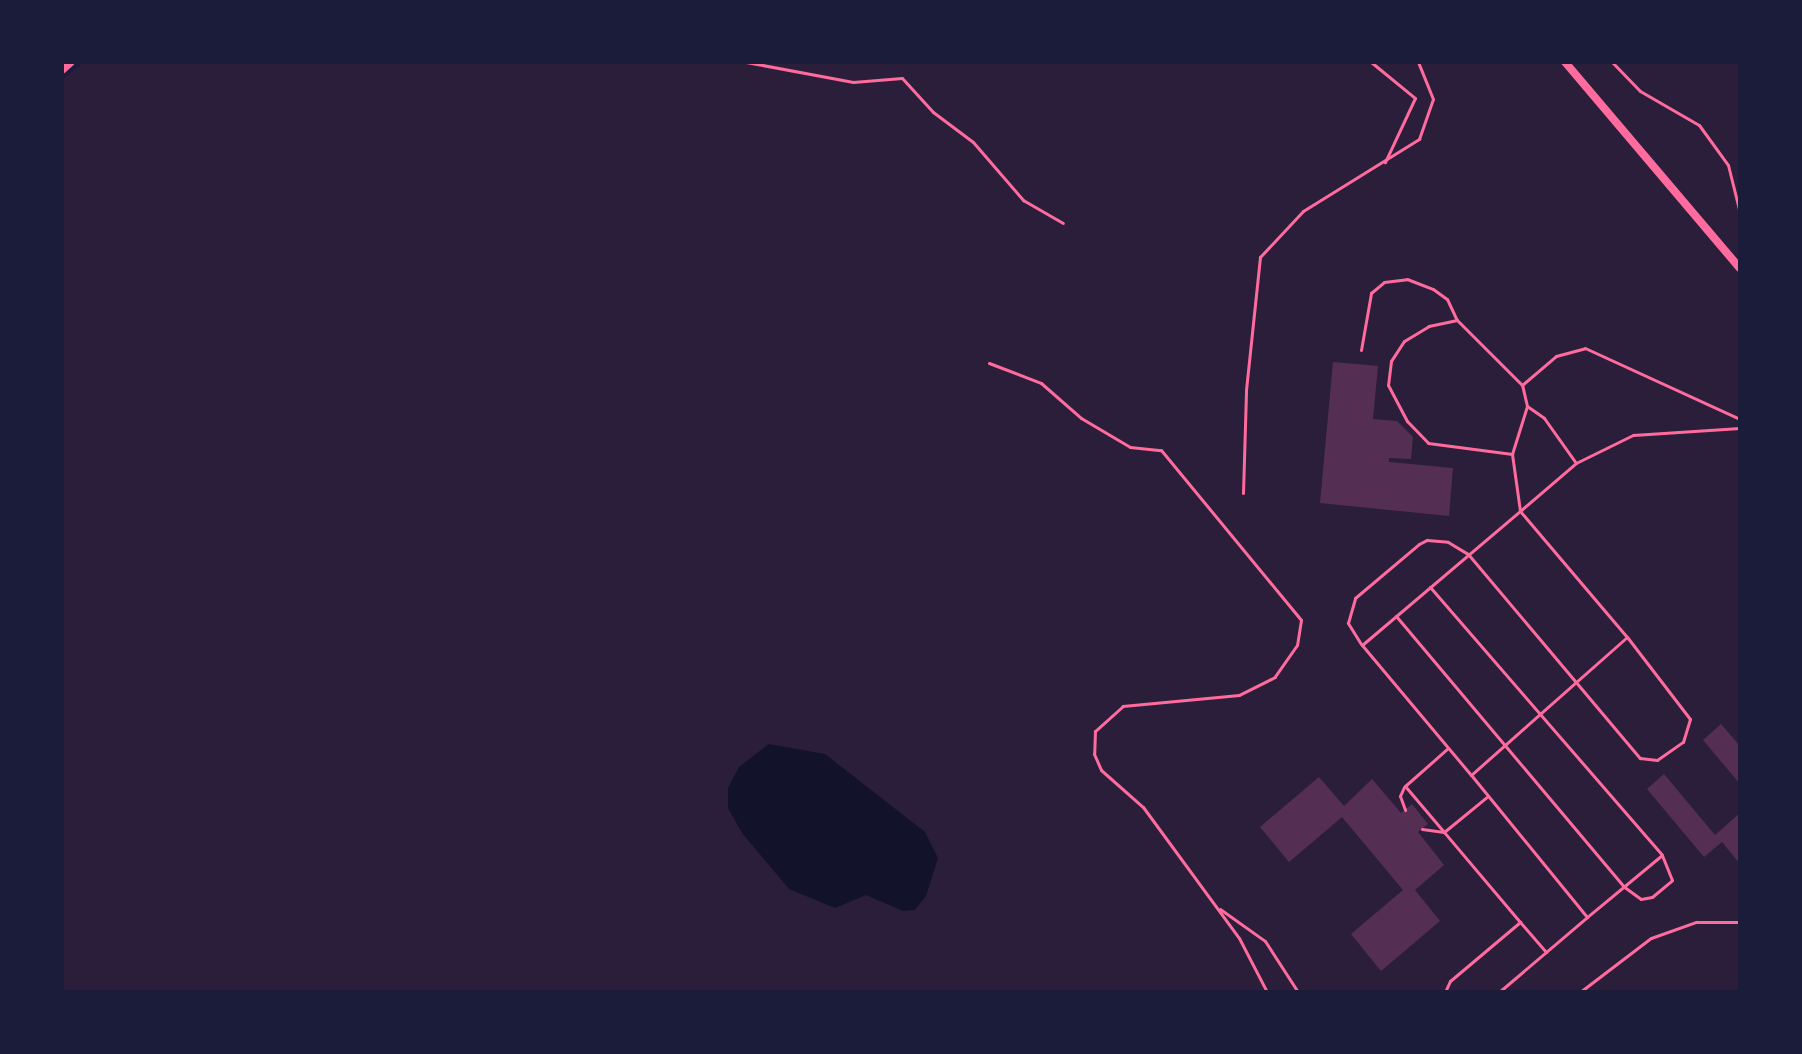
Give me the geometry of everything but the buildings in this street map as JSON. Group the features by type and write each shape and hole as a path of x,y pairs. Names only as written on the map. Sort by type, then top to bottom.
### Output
{"street":[{"path":"62,70 71,62"},
{"path":"1565,62 1740,268"}],"lane":[{"path":"1361,350 1371,293 1384,282 1421,282 1447,299 1457,320 1522,385 1527,406 1512,454 1520,511 1627,637 1690,719 1683,742 1657,760 1640,758 1468,554 1448,542 1427,540 1363,591 1348,614 1362,645 1587,917"},
{"path":"1457,320 1429,326 1404,341 1391,361 1390,398 1428,443 1512,454"},
{"path":"1522,385 1556,356 1585,348 1740,419"},
{"path":"989,363 1041,383 1081,418 1130,447 1161,450 1301,620 1297,645 1275,677 1239,695 1123,706 1095,731 1094,754 1101,770 1143,807 1253,960 1267,992"},
{"path":"1527,406 1544,418 1576,463"},
{"path":"1362,645 1576,463 1633,435 1740,428"},
{"path":"1396,616 1623,886 1641,899 1662,891 1673,874 1662,855 1430,587"},
{"path":"1471,775 1627,637"},
{"path":"1405,810 1400,796 1405,786 1448,748"},
{"path":"1405,786 1546,952"},
{"path":"1422,829 1444,832 1488,796"},
{"path":"1499,992 1662,855"},
{"path":"1216,906 1265,941 1298,992"},
{"path":"1445,992 1450,981 1520,922"},
{"path":"1580,992 1651,938 1696,922 1740,922"}],"path":[{"path":"746,62 853,82 902,78 933,112 973,142 1023,200 1063,223"},
{"path":"1371,62 1415,98 1385,162"},
{"path":"1243,493 1246,390 1260,257 1303,211 1411,147 1428,124 1433,92 1418,62"},
{"path":"1612,62 1640,91 1699,125 1728,165 1740,213"}],"shaded area":[{"path":"84,62 1740,62 1740,992 62,992 62,80"},
{"path":"769,744 825,754 925,832 938,858 926,896 915,910 903,911 866,895 835,908 789,889 742,833 728,808 728,788 739,767"}]}
